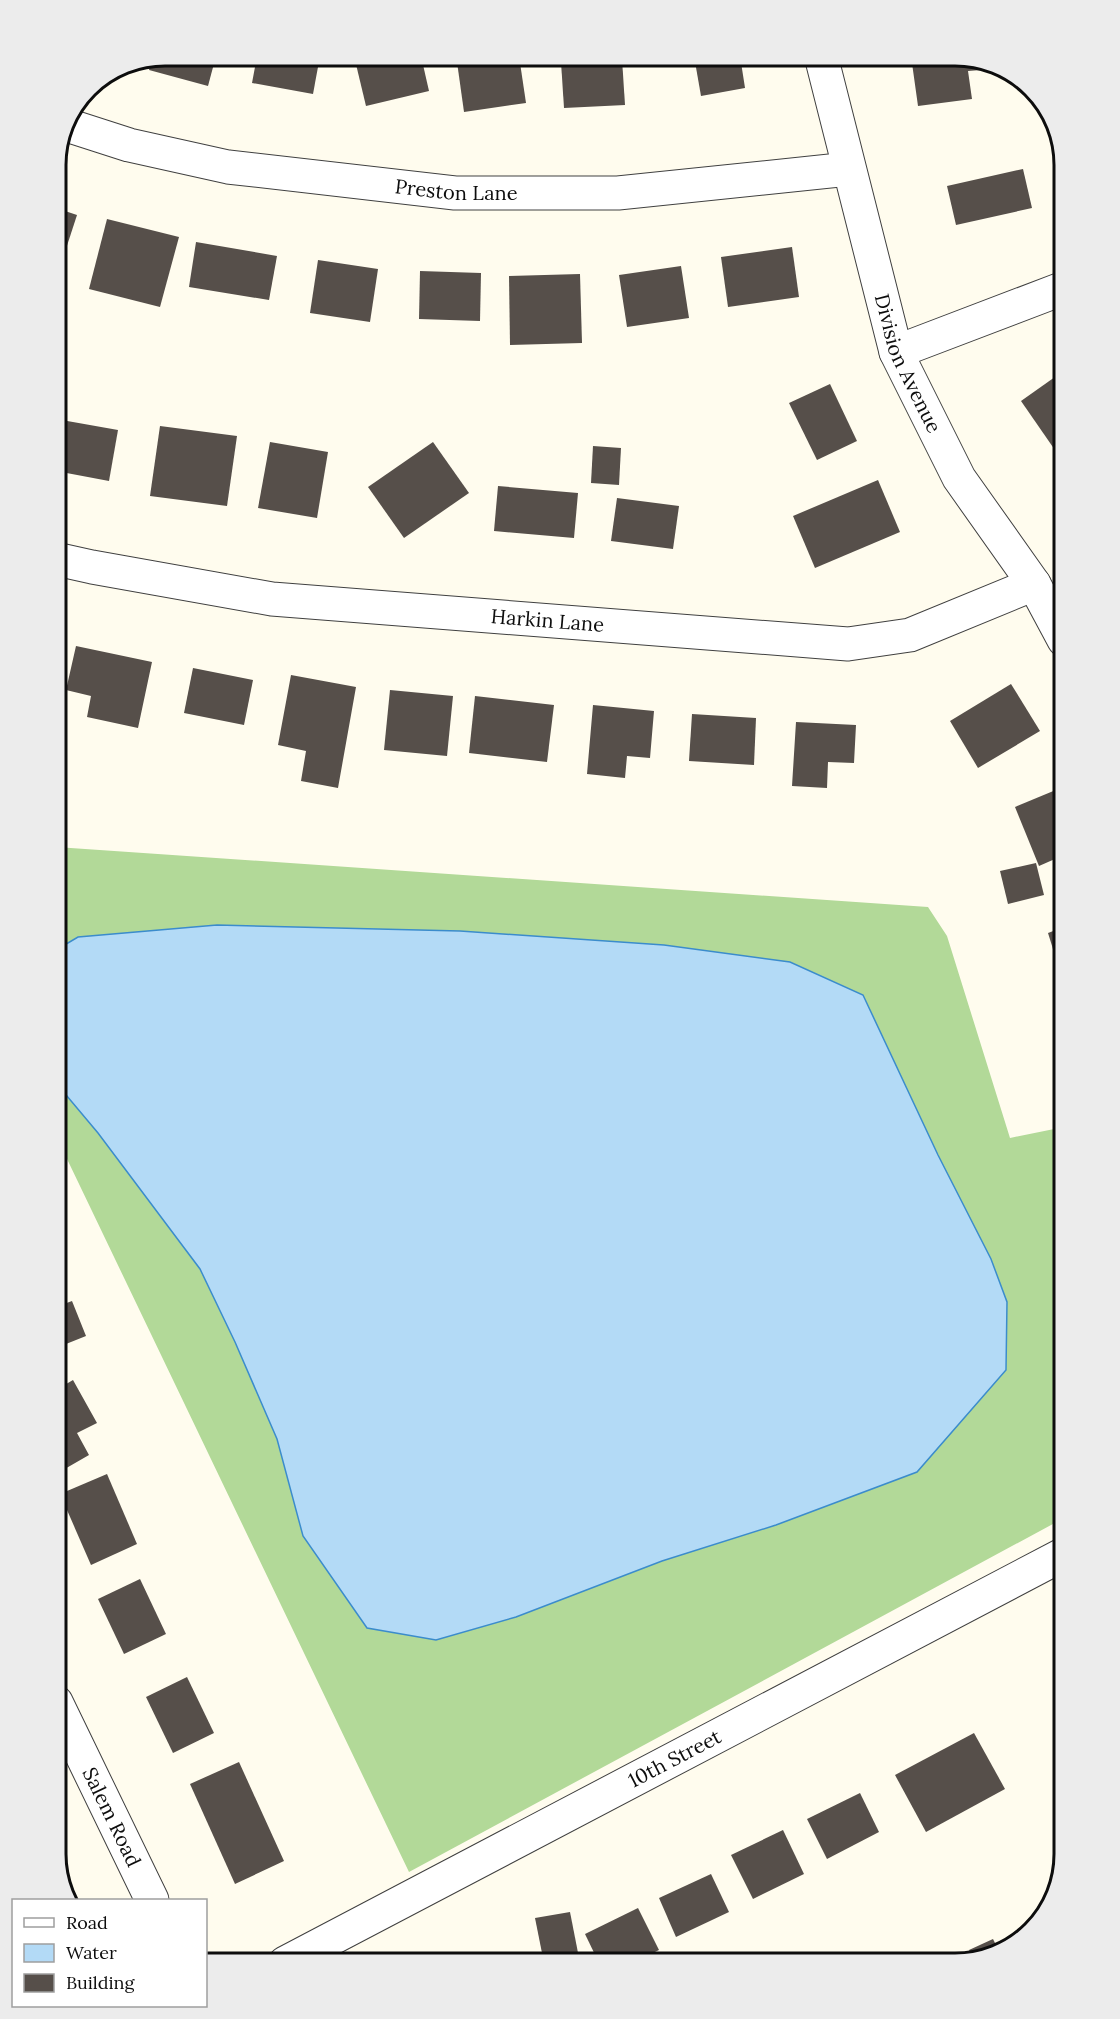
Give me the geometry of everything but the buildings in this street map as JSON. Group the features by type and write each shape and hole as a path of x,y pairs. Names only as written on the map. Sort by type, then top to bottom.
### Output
{"street":[{"name":"Division Avenue","path":"823,66 896,352 959,478 1034,584 1054,620"},
{"name":"Preston Lane","path":"74,127 129,145 228,167 455,193 618,193 849,169"},
{"path":"896,352 1054,292"},
{"name":"Harkin Lane","path":"66,561 272,599 848,644 910,635 1034,584"},
{"name":"10th Street","path":"304,1953 1054,1560"},
{"name":"Salem Road","path":"66,1723 152,1899"}],"green space":[{"path":"66,848 928,907 947,936 1010,1138 1054,1129 1054,1523 409,1872 66,1157"}],"water":[{"path":"217,925 460,931 664,945 790,962 863,995 938,1155 991,1259 1007,1302 1006,1370 917,1472 776,1525 662,1561 516,1617 436,1640 367,1628 303,1536 277,1439 200,1269 98,1133 66,1095 66,944 78,937"}]}
